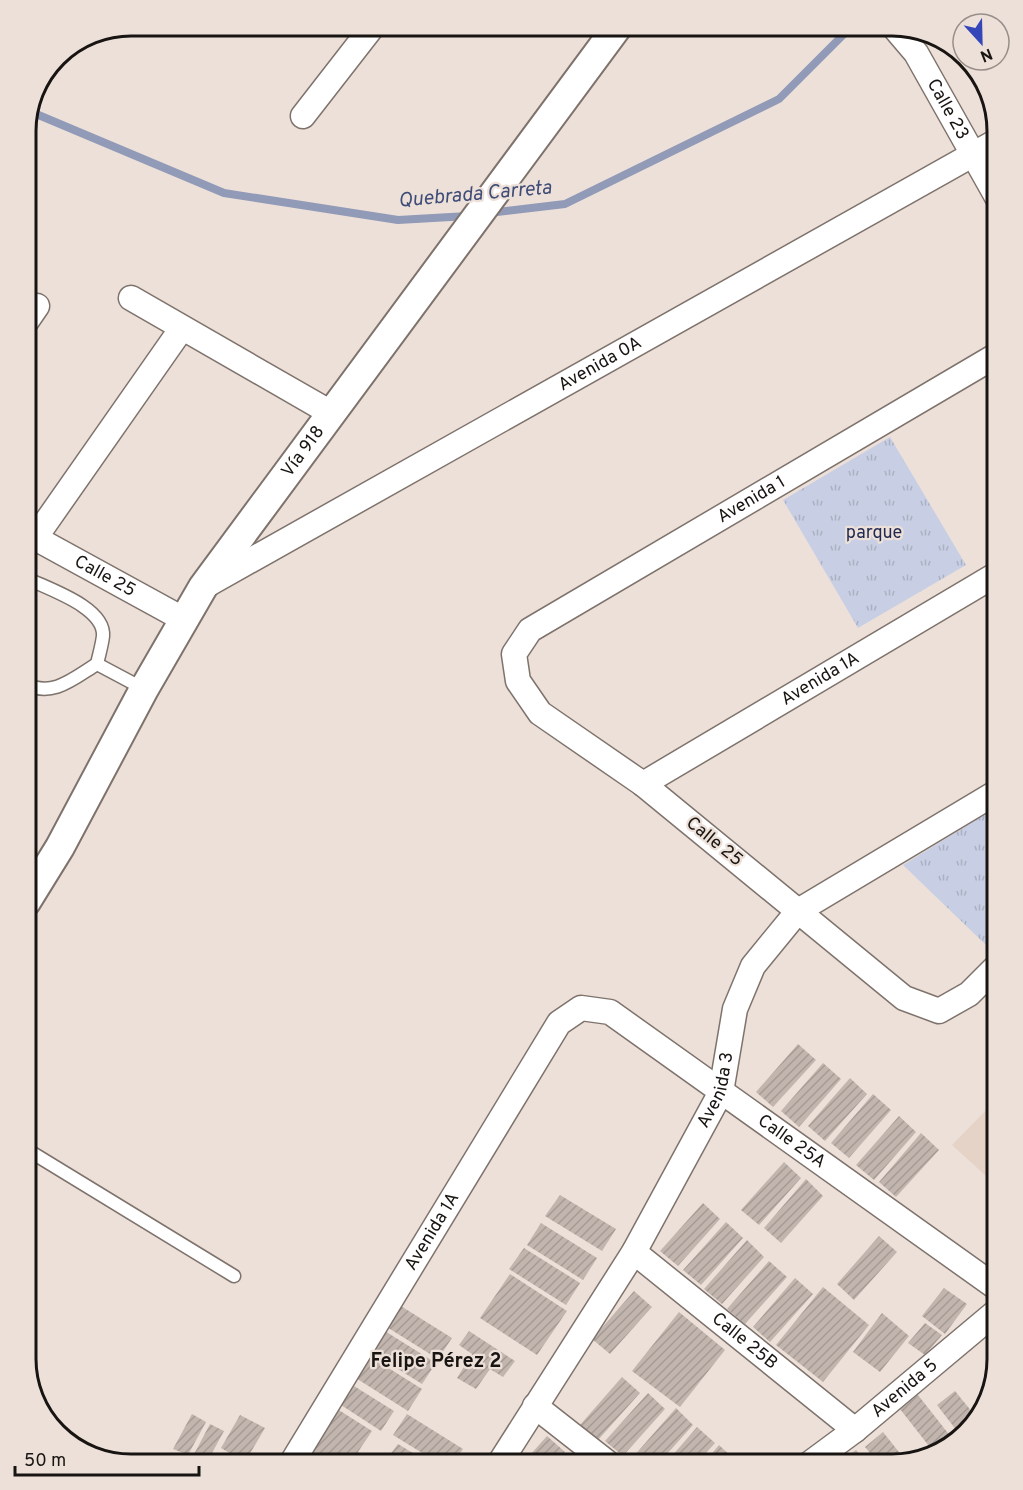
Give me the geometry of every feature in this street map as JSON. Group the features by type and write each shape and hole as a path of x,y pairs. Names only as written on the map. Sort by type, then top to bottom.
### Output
{"street":[{"path":"303,116 365,36"},
{"name":"Vía 918","path":"36,886 60,847 144,689 203,587 611,36"},
{"name":"Calle 23","path":"902,37 916,53 987,177"},
{"name":"Avenida 0A","path":"203,587 987,148"},
{"path":"131,298 332,413"},
{"path":"36,528 182,328"},
{"name":"Avenida 1","path":"514,654 530,630 987,361"},
{"name":"Calle 25","path":"36,538 183,619"},
{"name":"Avenida 1A","path":"643,784 987,581"},
{"name":"Calle 25","path":"514,654 518,681 540,713 643,784 904,998 939,1011 969,994 987,977"},
{"name":"Avenida 3","path":"505,1454 634,1252 721,1092 735,1009 753,966 798,911 987,799"},
{"name":"Avenida 1A","path":"297,1454 559,1023 581,1008"},
{"name":"Calle 25A","path":"581,1008 609,1012 987,1280"},
{"name":"Calle 25B","path":"634,1252 855,1430"},
{"name":"Avenida 5","path":"823,1454 855,1430 987,1320"},
{"path":"535,1406 596,1454"}],"lane":[{"path":"36,583 91,610 99,622 103,635 97,664 56,690 36,687"},
{"path":"97,664 144,689"},
{"path":"36,1155 234,1276"}],"shaded area":[{"path":"987,1109 987,1177 952,1145"}],"green space":[{"name":"parque","path":"890,437 966,565 858,628 783,500"},
{"path":"987,813 987,946 903,865"}],"building":[{"path":"798,1044 816,1060 773,1107 756,1092"},
{"path":"823,1063 841,1079 799,1127 781,1111"},
{"path":"850,1078 867,1094 825,1141 808,1126"},
{"path":"873,1094 891,1110 849,1158 831,1143"},
{"path":"899,1116 916,1132 874,1180 856,1165"},
{"path":"921,1133 939,1150 896,1197 879,1182"},
{"path":"784,1162 801,1178 759,1225 741,1210"},
{"path":"806,1179 823,1196 781,1243 764,1228"},
{"path":"560,1195 616,1229 602,1251 545,1216"},
{"path":"703,1203 720,1219 678,1266 660,1251"},
{"path":"726,1222 743,1238 701,1285 683,1270"},
{"path":"541,1223 597,1258 583,1280 527,1245"},
{"path":"879,1236 897,1252 854,1300 837,1284"},
{"path":"747,1240 764,1257 722,1304 704,1289"},
{"path":"524,1248 580,1283 566,1305 509,1269"},
{"path":"769,1261 787,1277 745,1324 727,1309"},
{"path":"510,1274 567,1311 537,1355 480,1318"},
{"path":"795,1278 813,1294 770,1342 753,1327"},
{"path":"823,1287 869,1325 823,1382 776,1345"},
{"path":"944,1288 967,1304 945,1334 922,1316"},
{"path":"634,1291 652,1307 610,1354 592,1339"},
{"path":"396,1303 452,1338 438,1359 382,1324"},
{"path":"679,1312 725,1350 680,1407 632,1371"},
{"path":"882,1313 909,1336 880,1372 853,1352"},
{"path":"925,1323 942,1335 925,1355 908,1343"},
{"path":"380,1328 436,1363 422,1384 366,1349"},
{"path":"469,1331 515,1361 503,1377 490,1369 476,1389 457,1378 472,1354 459,1345"},
{"path":"366,1354 422,1389 408,1411 351,1375"},
{"path":"622,1377 640,1393 598,1440 580,1425"},
{"path":"354,1386 394,1411 381,1431 341,1405"},
{"path":"955,1391 971,1411 955,1429 937,1405"},
{"path":"648,1393 665,1409 625,1454 621,1454 605,1441"},
{"path":"918,1395 949,1435 929,1446 900,1409"},
{"path":"334,1407 372,1431 358,1452 362,1454 312,1454 307,1451"},
{"path":"676,1408 693,1425 667,1454 636,1454"},
{"path":"192,1414 206,1422 189,1454 173,1449"},
{"path":"407,1414 463,1449 459,1454 424,1454 393,1435"},
{"path":"240,1415 265,1428 250,1454 231,1454 221,1448"},
{"path":"210,1424 224,1431 211,1454 194,1454"},
{"path":"697,1427 715,1443 705,1454 674,1454"},
{"path":"883,1432 900,1453 871,1454 865,1447"},
{"path":"547,1436 565,1452 563,1454 531,1454"},
{"path":"398,1444 414,1454 390,1454"},
{"path":"719,1445 729,1454 711,1454"}],"waterway":[{"name":"Quebrada Carreta","path":"489,213 565,204 779,99 842,36"},
{"name":"Quebrada Carreta","path":"38,115 224,193 398,220 468,216"}],"district":[{"name":"Felipe Pérez 2","path":"436,1362"}]}
